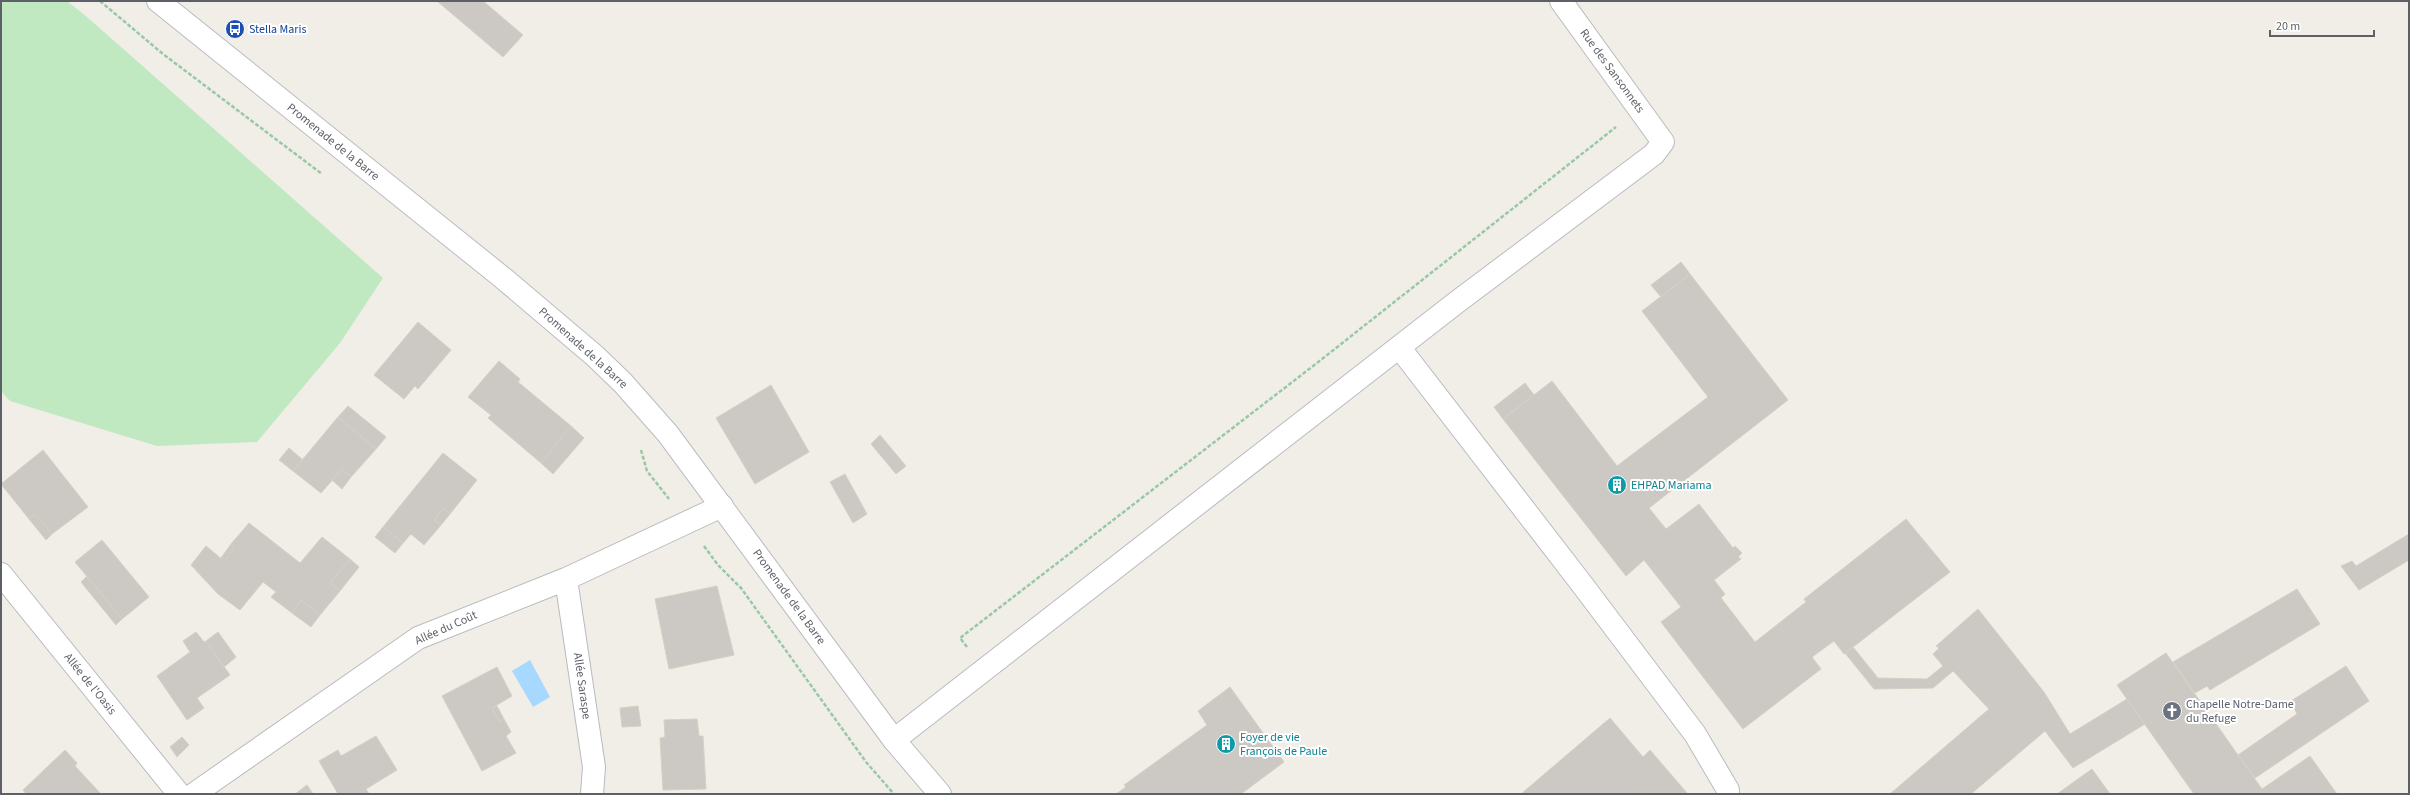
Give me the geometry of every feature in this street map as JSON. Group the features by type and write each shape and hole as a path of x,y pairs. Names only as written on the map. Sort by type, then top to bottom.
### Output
{"street":[{"name":"Promenade de la Barre","path":"158,1 503,278 595,356 623,383 668,434 894,740 940,794"},
{"name":"Rue des Sansonnets","path":"1561,1 1663,142 1647,159"},
{"path":"894,740 1399,347 1647,159"},
{"path":"1399,347 1695,734 1728,790 1728,794"},
{"name":"Allée du Coût","path":"194,794 418,638 566,579 722,506"},
{"name":"Allée de l'Oasis","path":"1,574 179,794"},
{"name":"Allée Saraspe","path":"566,579 594,767 592,794"}],"path":[{"path":"100,1 163,54 329,179"},
{"path":"972,653 960,638 1323,358 1618,125 1623,127 1647,159"},
{"path":"638,444 647,471 654,478"},
{"path":"718,565 742,588 866,762 894,794"}],"green space":[{"path":"1,1 67,1 383,278 340,343 257,442 157,446 10,401 1,391"}],"water":[{"path":"530,660 550,697 533,707 512,671"}],"building":[{"path":"437,1 483,1 523,35 503,57"},
{"path":"1681,262 1690,274 1661,297 1651,285"},
{"name":"EHPAD Mariama","path":"1690,274 1788,400 1649,508 1666,529 1699,504 1733,548 1735,546 1742,553 1738,557 1741,559 1714,580 1725,594 1721,598 1755,642 1806,602 1804,599 1906,519 1950,572 1844,654 1834,641 1812,657 1821,669 1743,729 1661,622 1681,607 1644,560 1626,576 1503,419 1552,381 1617,466 1708,397 1642,311"},
{"path":"418,322 451,350 418,389 415,386 404,399 374,375"},
{"path":"499,361 520,379 518,382 571,426 541,463 488,418 491,415 468,397"},
{"path":"1525,383 1534,395 1503,419 1494,407"},
{"path":"771,385 809,452 755,484 716,418"},
{"path":"348,406 386,437 376,449 338,417"},
{"path":"338,417 376,449 351,477 342,469 321,493 293,471"},
{"path":"571,426 584,438 553,474 541,463"},
{"path":"880,435 906,466 896,474 871,444"},
{"path":"289,448 303,460 293,471 279,460"},
{"path":"43,450 88,507 52,534 35,514 29,519 1,484"},
{"path":"443,453 477,480 450,514 444,508 434,520 441,525 424,545 411,534 403,543 383,527"},
{"path":"342,469 351,477 342,489 332,480"},
{"path":"845,474 867,514 853,523 830,482"},
{"path":"444,508 450,514 441,525 434,520"},
{"path":"35,514 52,534 46,540 29,519"},
{"path":"249,523 300,563 322,537 350,559 330,583 340,591 320,615 301,600 292,613 271,597 276,592 263,582 240,610 218,594 191,565 206,546 224,561 235,548 231,544"},
{"path":"383,527 403,543 395,553 375,537"},
{"path":"2409,534 2409,560 2359,590 2341,566 2352,561 2356,566"},
{"path":"102,540 149,597 122,619 75,562"},
{"path":"231,544 235,548 224,561 221,558"},
{"path":"350,559 359,567 340,591 330,583"},
{"path":"87,576 122,619 116,625 81,582"},
{"path":"717,586 734,655 669,669 655,599"},
{"path":"2297,589 2320,624 2210,690 2207,686 2195,693 2173,662"},
{"path":"301,600 320,615 311,627 292,613"},
{"path":"1978,609 2044,692 2070,734 2127,699 2145,724 2073,768 2045,731 1971,794 1890,794 1989,709 1953,671 1933,688 1874,689 1845,653 1853,647 1878,678 1927,679 1943,666 1933,654 1939,648 1936,646"},
{"path":"196,632 204,642 206,641 230,675 197,698 204,708 187,720 157,676 190,652 183,641"},
{"path":"218,632 236,657 224,667 206,641"},
{"name":"Chapelle Notre-Dame du Refuge","path":"2166,653 2262,789 2310,756 2337,794 2194,794 2117,685"},
{"path":"2346,666 2369,701 2255,778 2238,755 2297,714 2291,701"},
{"path":"497,667 512,696 492,708 499,721 504,719 511,732 506,736 516,753 482,771 442,696"},
{"name":"Foyer de vie François de Paule","path":"1230,687 1284,762 1241,794 1116,794 1126,787 1124,785 1207,725 1198,711"},
{"path":"497,706 504,719 499,721 492,708"},
{"path":"638,706 641,726 622,727 620,708"},
{"path":"1610,718 1643,757 1650,750 1687,793 1521,794"},
{"path":"697,719 699,736 703,736 706,789 663,790 660,738 665,737 664,720"},
{"path":"376,736 397,770 366,789 369,794 338,794 319,761 338,750 341,756"},
{"path":"182,737 189,745 177,757 170,747"},
{"path":"65,750 77,763 75,766 101,794 26,794 23,790"},
{"path":"2092,769 2110,794 2057,794"},
{"path":"307,785 313,794 295,794"}],"place":[{"name":"Stella Maris","path":"235,29"},
{"name":"EHPAD Mariama","path":"1617,485"},
{"name":"Chapelle Notre-Dame du Refuge","path":"2172,711"},
{"name":"Foyer de vie François de Paule","path":"1226,744"}]}
